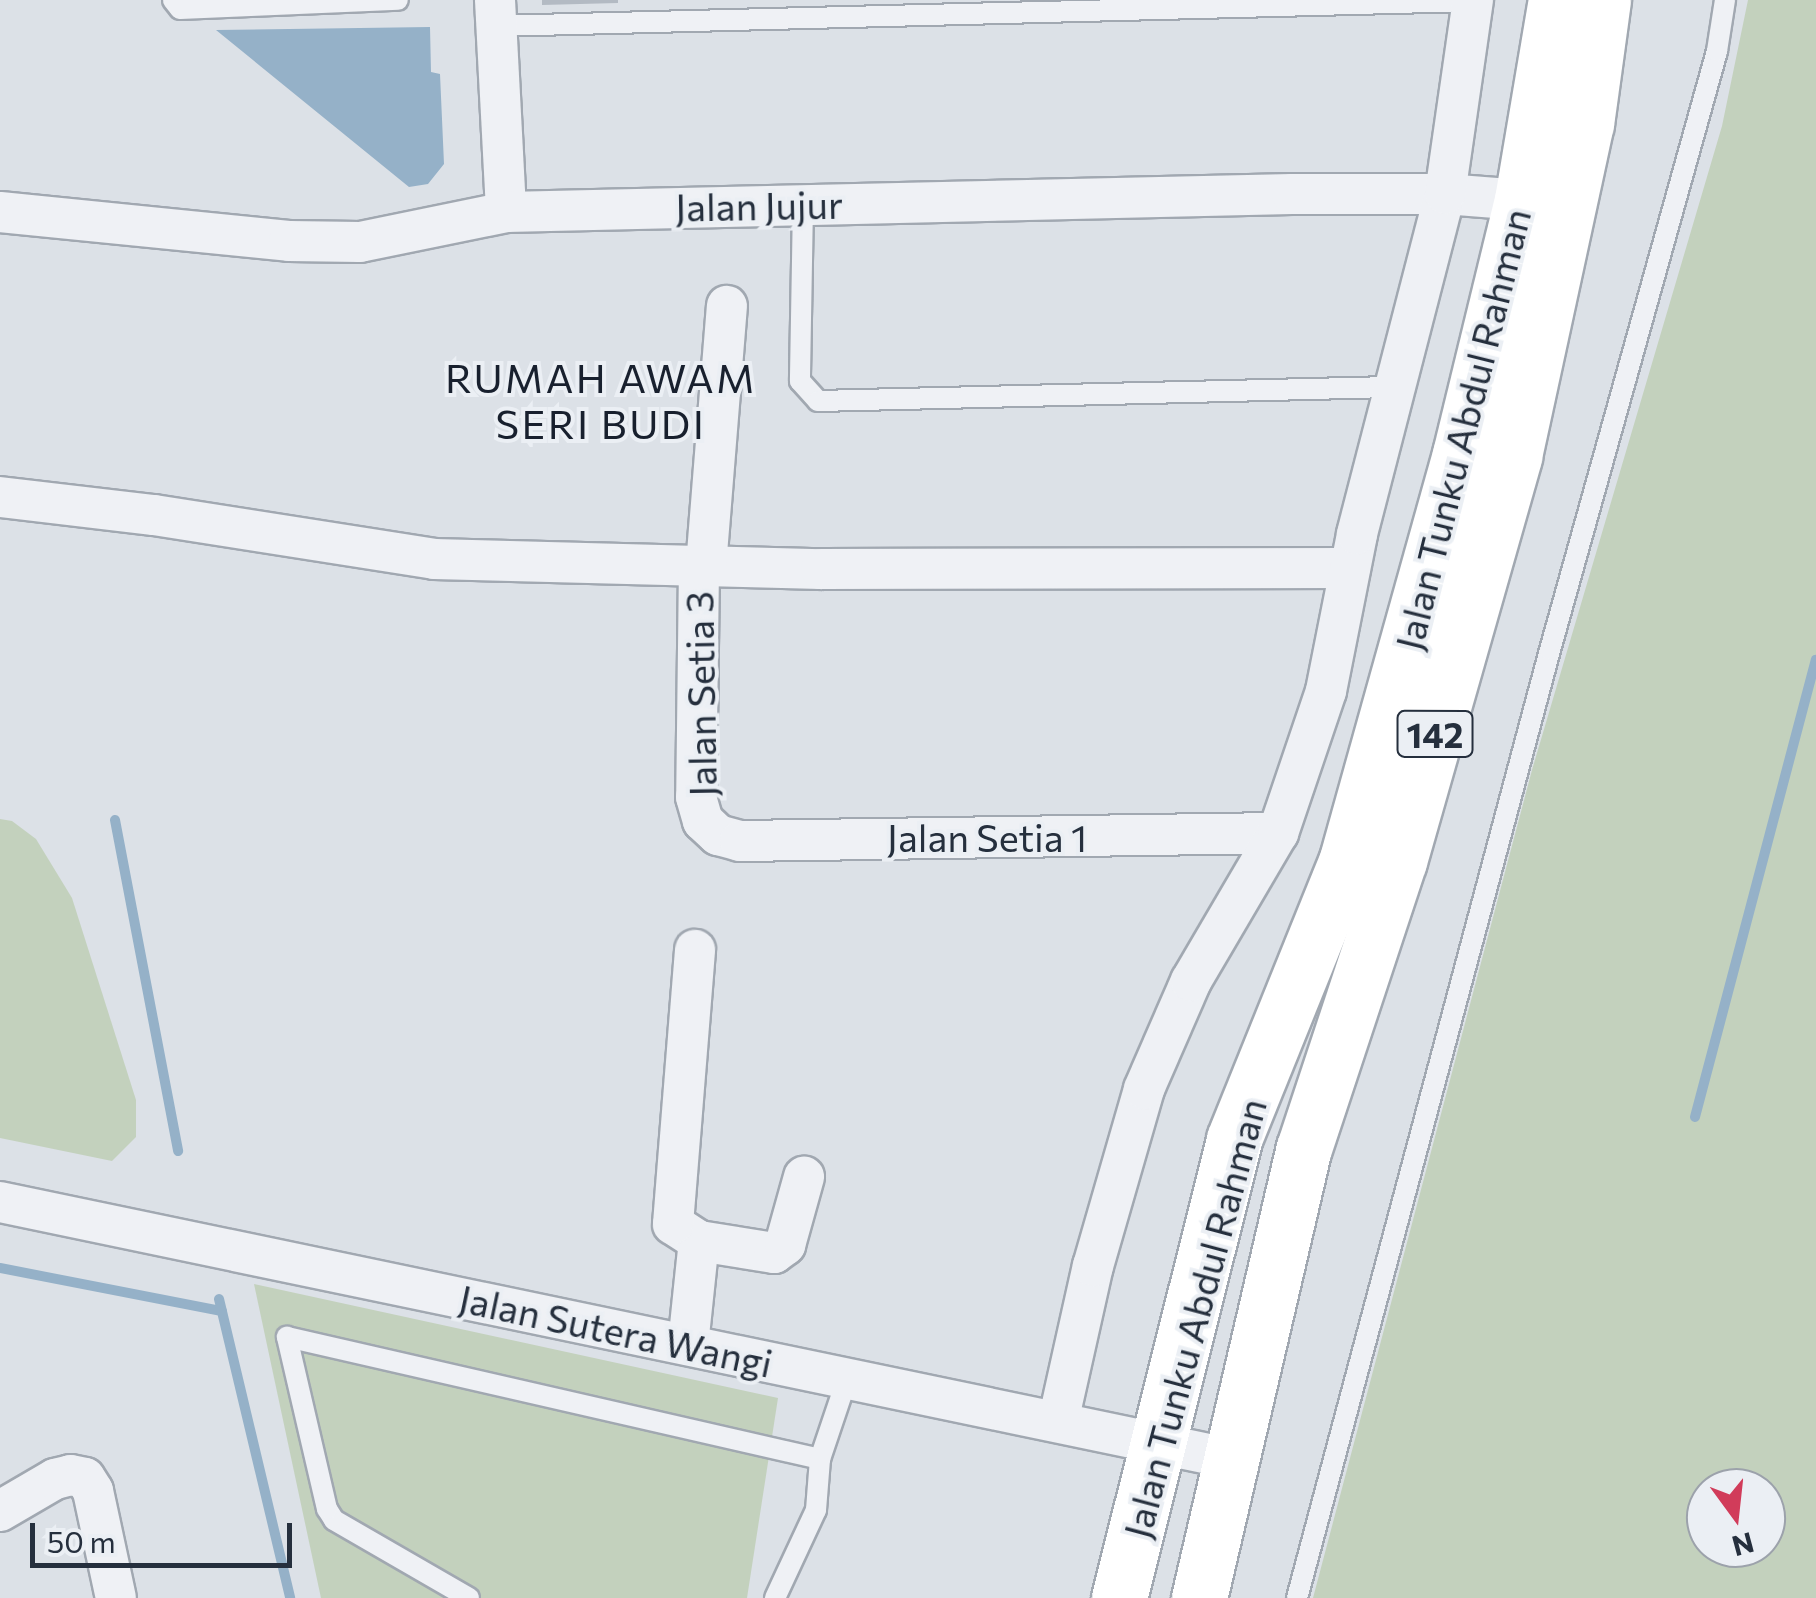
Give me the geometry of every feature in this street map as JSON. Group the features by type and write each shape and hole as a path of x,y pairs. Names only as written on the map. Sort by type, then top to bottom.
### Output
{"main road":[{"name":"Jalan Tunku Abdul Rahman","path":"1119,1598 1234,1139 1347,859 1460,454 1522,200 1556,0"},
{"name":"Jalan Tunku Abdul Rahman","path":"1200,1598 1304,1148 1400,861 1514,456 1586,124 1603,0"}],"street":[{"path":"1058,1422 1093,1266 1144,1088 1191,981 1278,833 1326,692 1392,387 1445,194 1473,1"},
{"path":"496,13 506,212"},
{"name":"Jalan Jujur","path":"0,212 288,241 342,242 506,212 1445,194 1522,200"},
{"name":"Jalan Setia 3","path":"703,821 696,797 702,566 727,306"},
{"path":"0,497 154,515 434,559 702,566 1350,568"},
{"name":"Jalan Setia 1","path":"703,821 718,835 740,841 1278,833"},
{"path":"695,950 673,1224 698,1241 774,1253 784,1244 804,1177"},
{"name":"Jalan Sutera Wangi","path":"0,1202 1232,1459"},
{"path":"688,1345 698,1241"},
{"path":"0,1511 56,1478 85,1478 93,1491 116,1598"}],"lane":[{"path":"173,0 180,8 398,0"},
{"path":"1298,1598 1550,650 1712,69 1725,0"},
{"path":"496,13 1473,1"},
{"path":"803,204 800,381 818,401 1392,387"},
{"path":"469,1598 334,1520 327,1509 286,1337 820,1459"},
{"path":"775,1598 816,1510 820,1459 847,1379"}],"green space":[{"path":"1748,0 1816,0 1816,1598 1313,1598 1532,770 1722,126"},
{"path":"0,819 12,821 36,839 72,898 136,1100 136,1137 112,1161 0,1138"},
{"path":"254,1284 778,1398 747,1598 321,1598"}],"water":[{"path":"430,27 431,72 440,74 444,164 428,184 409,187 216,30"}],"building":[{"path":"542,0 618,0 618,3 542,5"}],"waterway":[{"path":"1695,1117 1816,660"},
{"path":"115,820 178,1151"},
{"path":"0,1268 222,1311"},
{"path":"219,1299 290,1598"}],"district":[{"name":"RUMAH AWAM SERI BUDI","path":"601,400"}]}
